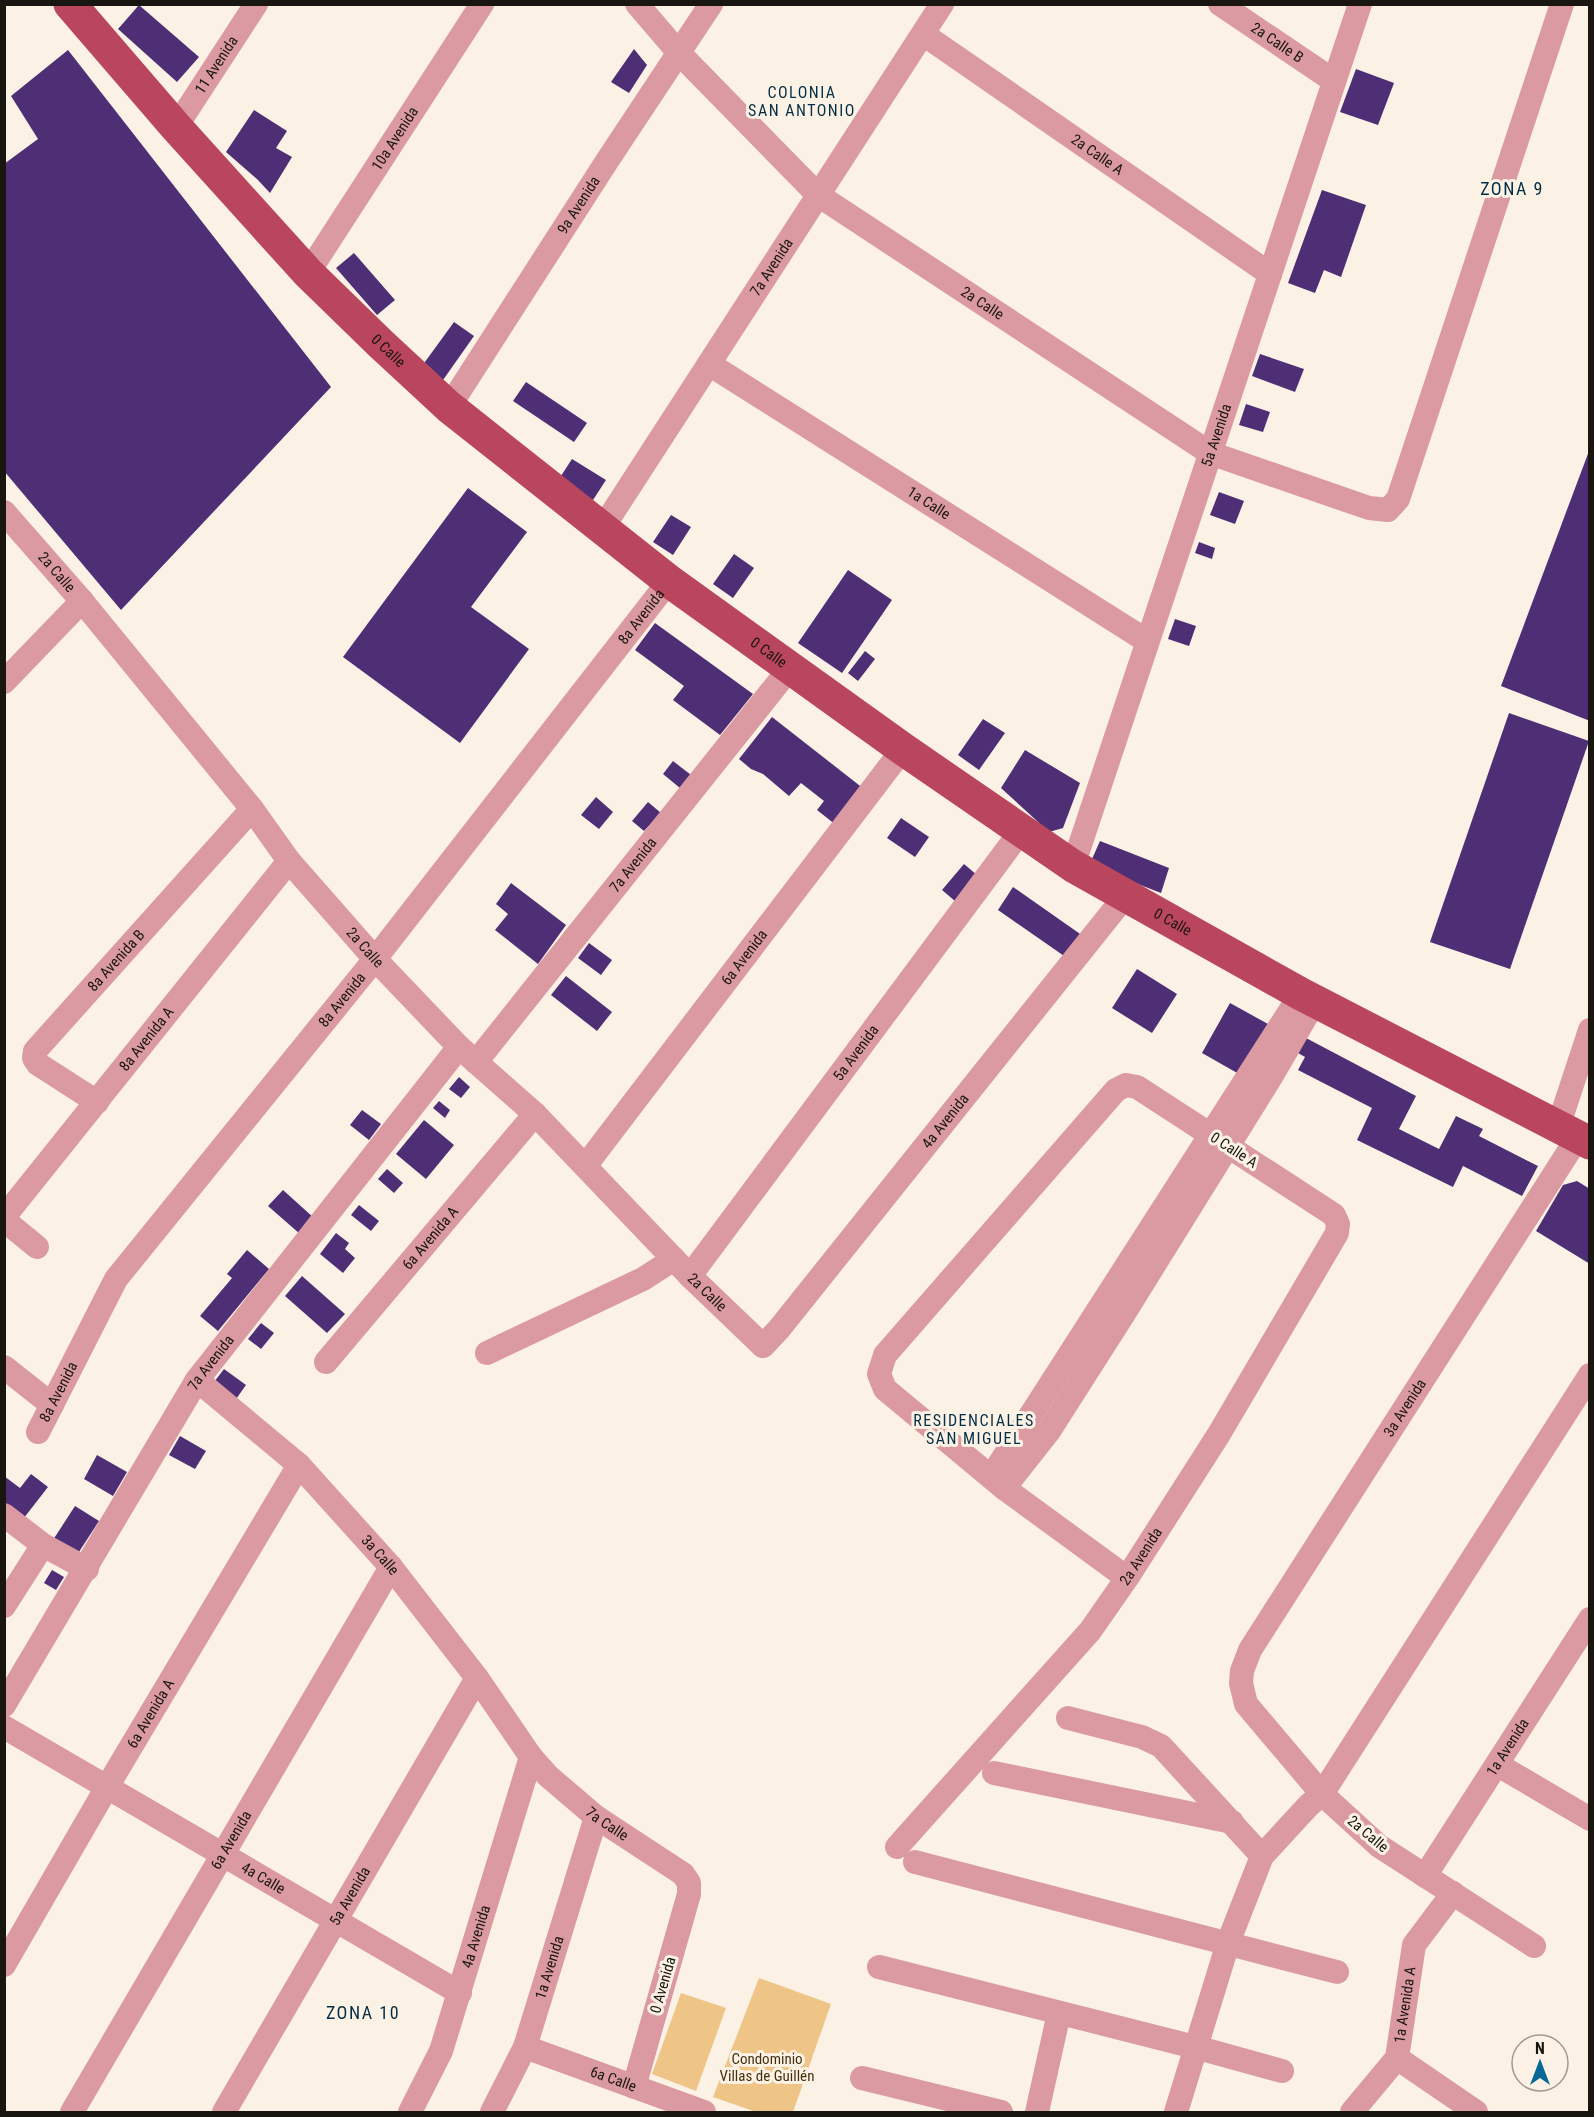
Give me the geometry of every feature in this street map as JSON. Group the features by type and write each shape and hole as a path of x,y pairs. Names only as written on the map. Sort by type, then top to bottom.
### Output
{"main road":[{"name":"0 Calle","path":"70,4 176,127 308,273 381,345 449,407 669,581 903,749 1073,866 1308,998 1575,1136"}],"street":[{"name":"11 Avenida","path":"176,127 256,4"},
{"name":"10a Avenida","path":"308,273 482,4"},
{"name":"2a Calle","path":"637,4 679,53 818,195 1210,453 1369,508 1388,510 1398,499 1562,4"},
{"name":"9a Avenida","path":"449,407 600,171 711,4"},
{"name":"7a Avenida","path":"602,529 942,4"},
{"name":"2a Calle B","path":"1220,4 1334,81"},
{"name":"5a Avenida","path":"1073,866 1360,4"},
{"name":"2a Calle A","path":"923,34 1270,274"},
{"name":"1a Calle","path":"709,364 1147,640"},
{"name":"2a Calle","path":"4,512 82,601 252,809 289,861 375,959 468,1054 535,1114 690,1276 763,1346"},
{"name":"8a Avenida","path":"39,1432 116,1280 375,959 669,581"},
{"path":"4,682 82,601"},
{"name":"7a Avenida","path":"4,1705 87,1569 197,1380 790,668"},
{"name":"6a Avenida","path":"586,1165 903,749"},
{"name":"8a Avenida B","path":"97,1102 38,1064 34,1058 35,1051 252,809"},
{"name":"5a Avenida","path":"690,1276 1021,831"},
{"name":"8a Avenida A","path":"4,1219 289,861"},
{"name":"4a Avenida","path":"763,1346 779,1329 1126,895"},
{"path":"1127,1578 998,1483 1049,1431 1113,1309 1308,998"},
{"name":"3a Avenida","path":"1241,1683 1245,1660 1250,1650 1575,1136 1590,1030"},
{"name":"0 Calle A","path":"998,1483 885,1389 879,1374 885,1355 1116,1090 1126,1085 1137,1087 1334,1215 1338,1224 1338,1233"},
{"name":"6a Avenida A","path":"326,1362 535,1114"},
{"path":"4,1219 37,1246"},
{"name":"2a Avenida","path":"897,1847 1090,1631 1127,1578 1219,1434 1338,1233"},
{"path":"487,1353 643,1279 674,1259"},
{"path":"4,1367 52,1406"},
{"path":"1176,2112 1228,1943 1262,1856 1322,1794 1590,1375"},
{"name":"3a Calle","path":"197,1380 299,1465 391,1567 477,1678 531,1757"},
{"name":"6a Avenida A","path":"4,1965 299,1465"},
{"path":"4,1515 43,1545 87,1569"},
{"path":"4,1606 43,1545"},
{"name":"6a Avenida","path":"72,2112 391,1567"},
{"name":"1a Avenida","path":"1425,1876 1590,1619"},
{"name":"5a Avenida","path":"224,2112 477,1678"},
{"name":"2a Calle","path":"1241,1683 1246,1704 1322,1794 1378,1846 1534,1946"},
{"path":"1068,1718 1142,1737 1161,1746 1262,1856"},
{"name":"4a Calle","path":"4,1727 460,1993"},
{"name":"4a Avenida","path":"410,2112 441,2051 531,1757"},
{"name":"7a Calle","path":"531,1757 548,1776 596,1817 683,1874 689,1883"},
{"path":"1498,1765 1590,1819"},
{"path":"994,1773 1232,1822"},
{"name":"1a Avenida","path":"492,2112 525,2047 596,1817"},
{"path":"915,1862 1336,1972"},
{"name":"0 Avenida","path":"634,2087 689,1894 689,1883"},
{"name":"1a Avenida A","path":"1352,2112 1397,2058 1414,1945 1453,1893"},
{"path":"879,1967 1282,2071"},
{"path":"1036,2112 1059,2013"},
{"name":"6a Calle","path":"525,2047 704,2112"},
{"path":"1397,2058 1476,2112"},
{"path":"862,2078 1001,2112"}],"green space":[{"name":"Condominio Villas de Guillén","path":"759,1978 831,2004 793,2112 756,2112 713,2097"},
{"path":"681,1993 726,2008 696,2091 652,2074"}],"building":[{"path":"139,5 199,57 177,82 118,29"},
{"path":"634,49 647,65 629,93 611,82"},
{"path":"68,50 331,387 121,610 4,471 4,164 38,139 11,96"},
{"path":"1356,69 1394,83 1378,125 1340,112"},
{"path":"254,110 287,131 276,148 292,157 270,193 226,152"},
{"path":"1322,190 1366,205 1341,277 1324,270 1315,293 1288,283"},
{"path":"354,253 395,300 377,315 336,268"},
{"path":"454,322 474,336 443,380 422,366"},
{"path":"1260,354 1304,369 1295,392 1252,376"},
{"path":"526,382 587,423 574,442 513,401"},
{"path":"1246,404 1270,412 1263,432 1239,425"},
{"path":"1590,451 1590,721 1501,686"},
{"path":"572,459 606,480 593,500 559,479"},
{"path":"468,488 527,532 471,607 529,649 460,743 343,657"},
{"path":"1219,492 1244,501 1235,524 1210,515"},
{"path":"671,515 691,527 673,555 653,542"},
{"path":"1199,542 1215,548 1212,559 1195,553"},
{"path":"734,554 754,568 733,598 713,584"},
{"path":"848,570 892,600 842,673 798,643"},
{"path":"1175,619 1196,626 1189,646 1168,639"},
{"path":"655,623 753,694 720,735 673,700 684,686 635,650"},
{"path":"865,651 875,659 858,681 848,673"},
{"path":"1509,713 1589,741 1510,969 1430,942"},
{"path":"772,717 864,789 836,825 817,810 824,801 801,783 789,796 763,774 751,769 739,759"},
{"path":"983,719 1005,733 979,770 958,755"},
{"path":"1025,750 1080,783 1063,828 1049,832 1001,788"},
{"path":"673,761 691,775 680,788 663,774"},
{"path":"596,797 613,812 599,829 581,815"},
{"path":"648,802 661,813 644,831 632,821"},
{"path":"901,818 929,837 915,857 887,838"},
{"path":"1100,841 1169,868 1161,893 1097,868 1092,859"},
{"path":"964,864 977,875 955,901 942,890"},
{"path":"511,883 566,925 538,964 495,930 508,914 496,904"},
{"path":"1013,887 1083,936 1067,958 998,910"},
{"path":"589,943 612,960 601,975 578,958"},
{"path":"1137,969 1177,994 1152,1033 1112,1008"},
{"path":"566,976 612,1012 597,1031 551,995"},
{"path":"1230,1003 1268,1024 1239,1074 1202,1053"},
{"path":"1306,1038 1416,1096 1399,1129 1439,1149 1456,1116 1483,1129 1479,1136 1538,1166 1522,1196 1463,1166 1453,1187 1357,1140 1372,1108 1298,1070 1305,1057 1298,1053"},
{"path":"459,1077 470,1087 461,1098 449,1089"},
{"path":"439,1101 450,1110 445,1118 433,1108"},
{"path":"362,1110 381,1124 369,1140 350,1125"},
{"path":"424,1120 454,1145 426,1179 396,1154"},
{"path":"387,1169 403,1183 394,1193 378,1179"},
{"path":"1577,1181 1590,1189 1590,1264 1536,1231 1563,1185"},
{"path":"283,1190 314,1218 300,1234 268,1206"},
{"path":"359,1205 379,1221 371,1231 351,1215"},
{"path":"336,1233 349,1243 345,1249 355,1258 343,1273 320,1254"},
{"path":"247,1250 269,1269 218,1331 200,1316 232,1278 227,1274"},
{"path":"302,1276 345,1314 327,1333 285,1296"},
{"path":"261,1323 274,1333 261,1349 248,1339"},
{"path":"224,1369 246,1385 234,1402 211,1386"},
{"path":"180,1436 206,1451 195,1469 169,1455"},
{"path":"97,1455 127,1472 113,1496 84,1479"},
{"path":"31,1474 48,1487 20,1523 4,1511 4,1476 20,1488"},
{"path":"75,1506 99,1521 77,1555 53,1540"},
{"path":"52,1570 64,1577 56,1590 44,1583"}],"district":[{"name":"COLONIA SAN ANTONIO","path":"802,101"},
{"name":"ZONA 9","path":"1512,188"},
{"name":"RESIDENCIALES SAN MIGUEL","path":"974,1429"},
{"name":"ZONA 10","path":"363,2012"}]}
